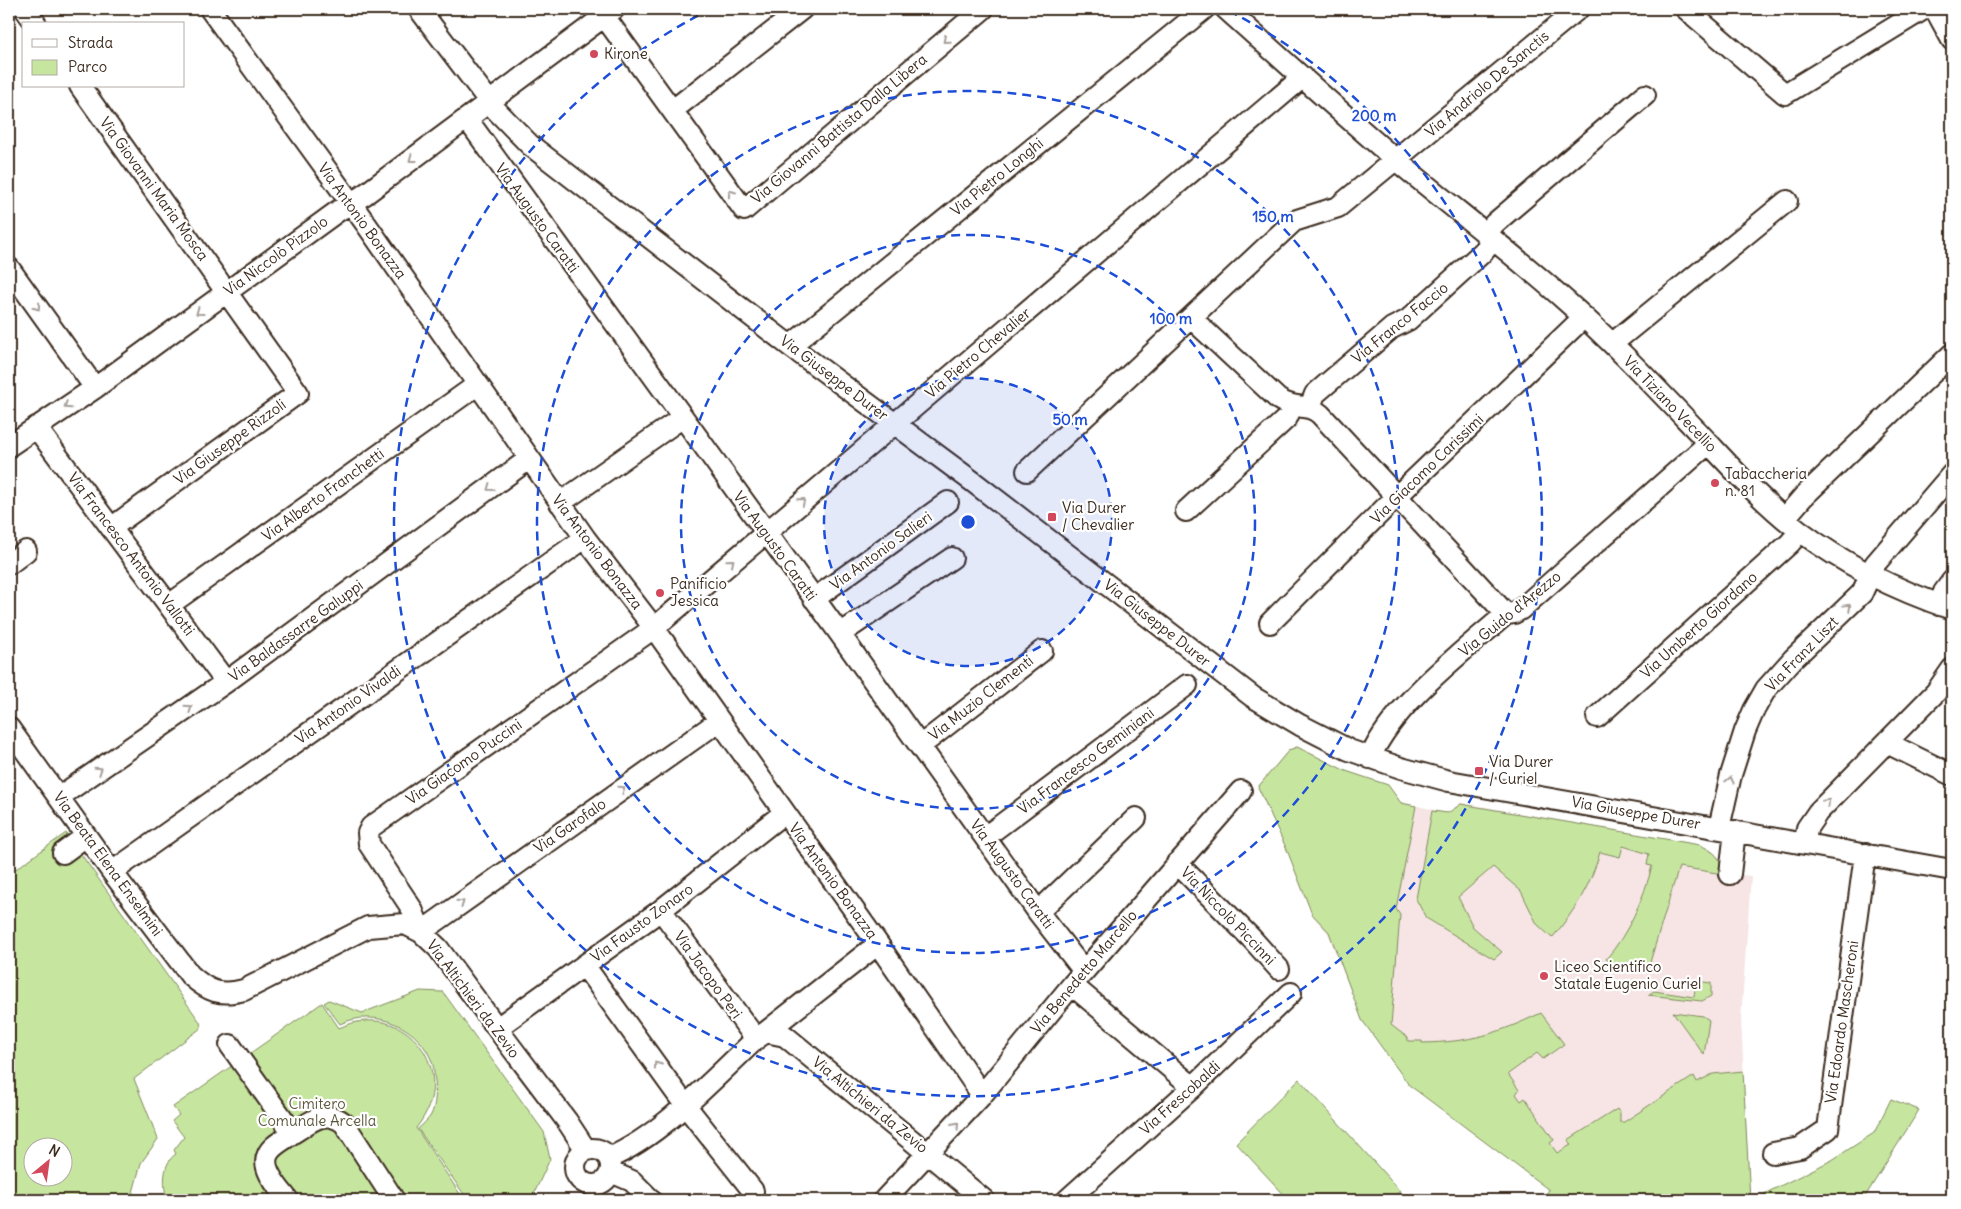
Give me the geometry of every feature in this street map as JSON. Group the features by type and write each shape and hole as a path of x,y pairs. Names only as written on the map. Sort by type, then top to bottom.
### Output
{"street":[{"path":"25,9 35,22"},
{"name":"Via Antonio Bonazza","path":"210,9 350,204 584,538 654,628 878,944 982,1095"},
{"name":"Via Giuseppe Durer","path":"419,9 513,129 530,145 790,346 896,424 1253,696 1326,739 1370,758 1449,780 1952,870"},
{"path":"673,110 802,9"},
{"name":"Via Giovanni Battista Dalla Libera","path":"606,11 744,210 983,9"},
{"name":"Via Pietro Longhi","path":"790,346 1204,9"},
{"name":"Via Tiziano Vecellio","path":"1226,9 1396,160 1584,317 1612,343 1743,481 1800,531 1835,555 1871,574 1946,607"},
{"name":"Via Andriolo De Sanctis","path":"1027,470 1294,221 1338,207 1578,9"},
{"path":"1686,9 1785,94 1924,9"},
{"path":"1935,9 1952,40"},
{"name":"Via Niccolò Pizzolo","path":"9,446 95,388 491,102 606,11"},
{"name":"Via Pietro Chevalier","path":"654,628 1303,77"},
{"name":"Via Giovanni Maria Mosca","path":"81,88 227,291"},
{"path":"1489,237 1495,223 1645,96"},
{"name":"Via Augusto Caratti","path":"467,119 985,837 1038,912 1078,978 1193,1087"},
{"name":"Via Tiziano Vecellio","path":"1612,343 1787,201"},
{"name":"Via Franco Faccio","path":"1186,512 1315,394 1392,328 1408,320 1484,251 1489,237"},
{"path":"9,268 95,388"},
{"name":"Via Giuseppe Rizzoli","path":"111,528 298,393 227,291"},
{"name":"Via Giacomo Carissimi","path":"1270,623 1398,496 1584,317"},
{"path":"1191,318 1278,399 1320,414 1506,614"},
{"path":"1785,518 1804,497 1952,354"},
{"name":"Via Alberto Franchetti","path":"169,605 477,385"},
{"path":"560,503 683,417"},
{"name":"Via Francesco Antonio Vallotti","path":"36,427 226,682"},
{"name":"Via Guido d'Arezzo","path":"1370,758 1377,742 1402,710 1434,678 1506,614 1514,613 1521,609 1708,443"},
{"name":"Via Baldassarre Galuppi","path":"59,797 226,682 529,459"},
{"name":"Via Franz Liszt","path":"1730,874 1727,829 1731,775 1744,731 1754,710 1766,689 1793,659 1862,594 1875,564 1952,474"},
{"name":"Via Antonio Salieri","path":"814,599 948,502"},
{"name":"Via Umberto Giordano","path":"1597,717 1800,531"},
{"name":"Via Antonio Vivaldi","path":"112,872 584,538"},
{"path":"9,564 26,552"},
{"path":"840,634 952,558"},
{"path":"1946,607 1944,592 1952,581"},
{"name":"Via Giacomo Puccini","path":"421,932 412,909 369,844 368,833 371,828 654,628"},
{"name":"Via Muzio Clementi","path":"920,746 1042,650"},
{"path":"1805,843 1807,828 1818,812 1936,692 1952,669"},
{"name":"Via Francesco Geminiani","path":"985,837 1187,685"},
{"name":"Via Garofalo","path":"421,932 719,720"},
{"name":"Via Beata Elena Enselmini","path":"9,728 112,872 190,976 215,992"},
{"path":"1887,743 1952,776"},
{"name":"Via Benedetto Marcello","path":"884,1200 929,1154 982,1095 1078,978 1241,791"},
{"name":"Via Fausto Zonaro","path":"497,1028 660,910 784,813"},
{"path":"1038,912 1136,818"},
{"path":"63,853 86,836"},
{"name":"Via Edoardo Mascheroni","path":"1773,1153 1800,1148 1828,1129 1865,854"},
{"name":"Via Niccolò Piccinni","path":"1177,863 1279,969"},
{"name":"Via Jacopo Peri","path":"660,910 761,1036"},
{"name":"Via Altichieri da Zevio","path":"215,992 229,993 244,990 368,927 405,924 421,932 438,948 567,1121 586,1150"},
{"path":"651,1200 610,1165 599,1150 586,1150 580,1154 574,1165 581,1192 602,1184 607,1179 610,1165 619,1153 654,1130 685,1105 761,1036 878,944"},
{"path":"584,965 685,1105 753,1191"},
{"name":"Via Frescobaldi","path":"1066,1200 1193,1087 1292,994"},
{"name":"Via Altichieri da Zevio","path":"761,1036 786,1036 984,1200"},
{"path":"230,1045 293,1133"},
{"path":"288,1200 268,1171 266,1160 268,1153 293,1133 317,1118 326,1116 336,1117 344,1123 394,1200"}],"shaded area":[{"name":"Liceo Scientifico Statale Eugenio Curiel","path":"1297,746 1346,771 1388,785 1401,802 1447,813 1461,803 1700,845 1716,854 1721,860 1724,873 1751,876 1741,1019 1750,1200 1540,1200 1549,1190 1409,1085 1362,1020 1328,933 1311,914 1287,850 1257,787 1289,749"}],"green space":[{"path":"1297,747 1346,771 1388,785 1401,803 1416,806 1396,909 1400,915 1391,1025 1408,1038 1408,1041 1422,1041 1422,1043 1455,1041 1483,1036 1541,1013 1564,1044 1543,1059 1537,1053 1508,1074 1519,1090 1516,1094 1521,1101 1525,1098 1554,1140 1550,1143 1557,1153 1571,1145 1568,1140 1617,1109 1620,1113 1620,1122 1624,1122 1694,1076 1697,1082 1713,1074 1743,1071 1750,1200 1541,1200 1549,1190 1409,1085 1362,1020 1329,932 1312,914 1287,850 1258,787 1289,750"},
{"path":"1461,804 1700,845 1719,859 1723,868 1723,874 1679,867 1647,972 1620,967 1606,959 1628,927 1645,891 1652,866 1647,865 1649,854 1623,846 1620,857 1600,852 1592,876 1581,898 1552,938 1537,924 1521,891 1493,867 1458,897 1473,927 1502,952 1494,959 1426,918 1416,899 1432,811 1448,813"},
{"path":"66,833 200,1022 201,1028 134,1079 158,1139 141,1163 131,1200 9,1200 9,874"},
{"path":"1696,981 1711,983 1711,996 1702,1001 1648,995 1654,991 1694,997"},
{"path":"420,991 443,992 544,1132 550,1159 531,1200 468,1200 418,1129 427,1121 433,1111 436,1089 433,1065 419,1040 396,1024 382,1019 354,1019 340,1024 324,1003 329,1000 362,1013"},
{"name":"Cimitero Comunale Arcella","path":"322,1003 339,1028 363,1021 386,1023 405,1031 420,1045 430,1064 433,1084 429,1106 416,1128 464,1200 167,1200 164,1181 166,1169 171,1158 176,1154 174,1150 184,1137 172,1121 179,1115 173,1107"},
{"path":"1673,1012 1703,1016 1709,1020 1704,1055"},
{"path":"1299,1079 1400,1191 1389,1200 1289,1200 1236,1143"},
{"path":"1891,1099 1919,1110 1863,1200 1752,1200 1832,1160 1874,1133"}],"place":[{"name":"Kirone","path":"594,54"},
{"name":"Tabaccheria n. 81","path":"1715,483"},
{"name":"Via Durer / Chevalier","path":"1052,517"},
{"name":"Panificio Jessica","path":"660,593"},
{"name":"Via Durer / Curiel","path":"1479,771"},
{"name":"Liceo Scientifico Statale Eugenio Curiel","path":"1544,976"}]}
